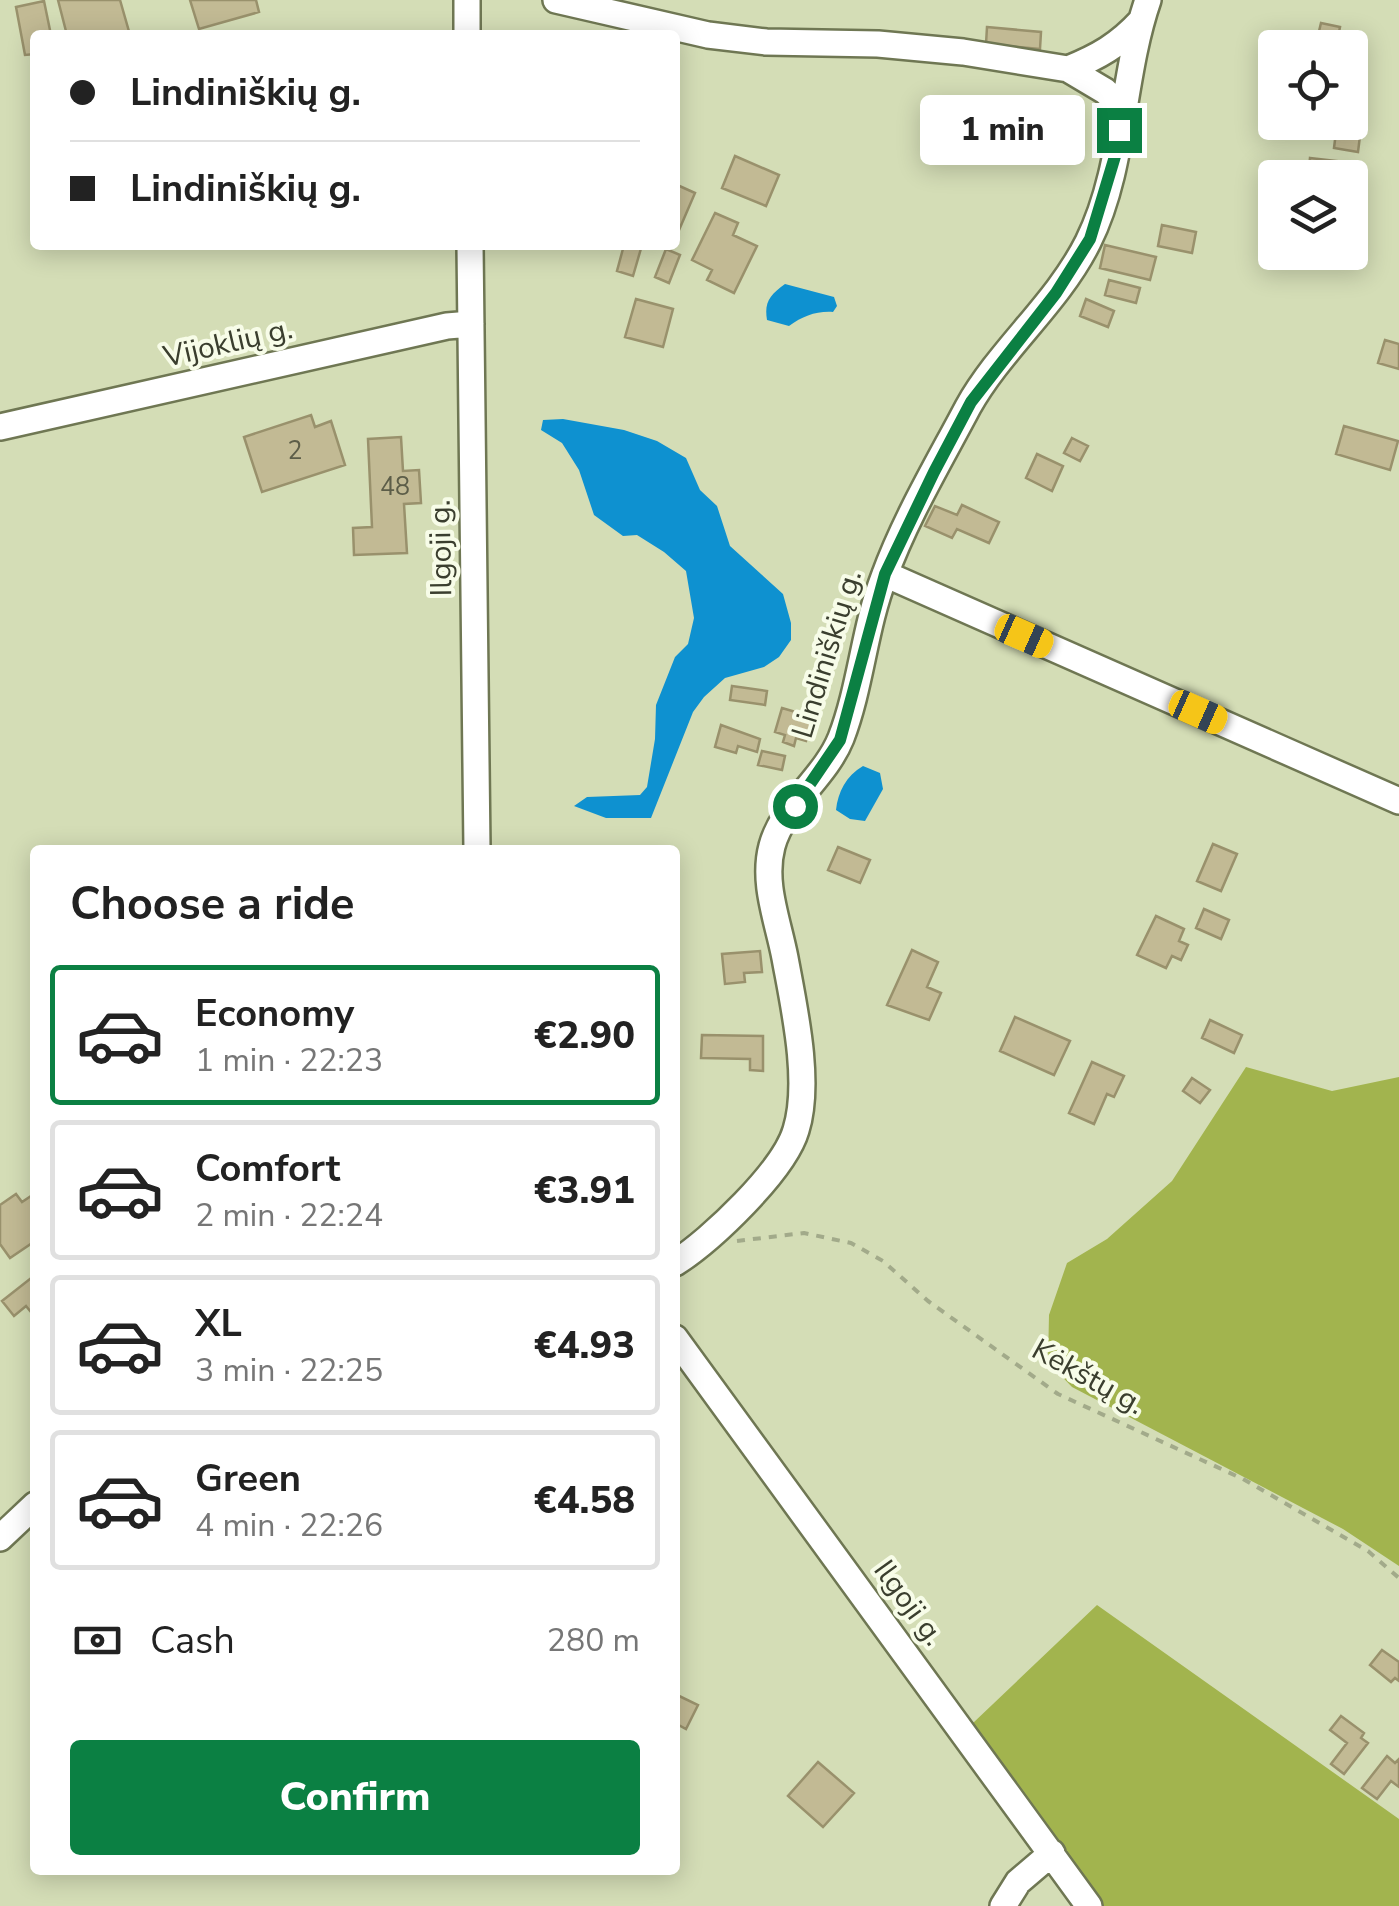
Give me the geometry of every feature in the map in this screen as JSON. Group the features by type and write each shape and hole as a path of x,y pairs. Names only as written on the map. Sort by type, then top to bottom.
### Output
{"street":[{"path":"466,0 467,30"},
{"path":"556,0 708,35 766,42 878,44 963,52 1068,69 1105,91 1122,107"},
{"path":"1068,69 1122,42 1145,10"},
{"name":"Lindiniškių g.","path":"680,1259 744,1202 783,1157 796,1130 801,1100 800,1056 768,863 780,825 840,740 885,574 971,402 1056,293 1090,239 1116,153 1122,107 1145,10"},
{"name":"Ilgoji g.","path":"470,250 478,845"},
{"name":"Vijoklių g.","path":"0,427 471,324"},
{"path":"885,574 1399,800"},
{"name":"Ilgoji g.","path":"680,1345 1089,1906"},
{"path":"0,1538 30,1510"},
{"path":"1003,1906 1018,1882 1052,1854"}],"path":[{"name":"Kėkštų g.","path":"698,1246 804,1233 851,1243 883,1261 928,1301 1058,1394 1243,1480 1368,1551 1399,1578"}],"green space":[{"path":"1246,1067 1332,1091 1399,1077 1399,1566 1343,1529 1072,1387 1048,1362 1049,1315 1067,1263 1107,1239 1172,1181"},
{"path":"1097,1605 1399,1819 1399,1906 1099,1906 973,1723"}],"water":[{"path":"785,284 834,297 837,306 833,312 810,315 789,326 767,320 769,299"},
{"path":"563,419 624,430 657,441 686,458 700,490 717,506 730,546 783,594 791,623 791,640 779,657 764,667 725,678 693,712 651,818 606,818 574,806 587,797 640,795 647,787 656,705 675,657 688,644 694,618 686,571 637,535 623,536 594,515 579,470 562,443 541,430 543,420"},
{"path":"863,766 880,773 883,789 865,821 850,819 836,810 844,785"}],"building":[{"path":"58,0 120,0 129,30 66,30"},
{"path":"190,0 256,0 259,12 199,29"},
{"path":"44,1 50,30 30,30 30,54 25,55 16,7"},
{"path":"1321,23 1340,27 1339,30 1319,30"},
{"path":"987,27 1041,32 1040,49 986,44"},
{"path":"1335,140 1360,140 1358,152 1334,148"},
{"path":"735,156 779,175 766,206 722,188"},
{"path":"680,186 695,193 680,228"},
{"path":"715,213 738,223 733,235 757,246 734,293 707,280 712,270 692,260"},
{"path":"1162,225 1196,232 1192,253 1158,246"},
{"path":"1105,245 1156,257 1150,280 1100,268"},
{"path":"623,250 641,250 633,276 617,271"},
{"path":"666,250 680,255 669,283 655,277"},
{"path":"1109,280 1140,288 1136,303 1105,295"},
{"path":"636,299 673,309 663,347 625,337"},
{"path":"1086,299 1114,311 1108,327 1080,316"},
{"path":"1385,340 1399,344 1399,369 1378,363"},
{"path":"311,415 315,427 331,421 345,465 262,492 244,437"},
{"path":"1344,426 1398,441 1390,470 1336,454"},
{"path":"401,437 403,471 419,470 421,503 404,504 407,553 354,555 353,528 372,527 368,439"},
{"path":"1072,438 1088,446 1080,461 1064,453"},
{"path":"1037,454 1063,466 1052,491 1026,478"},
{"path":"962,505 999,522 989,543 957,529 952,538 925,526 935,506 957,515"},
{"path":"732,686 767,691 765,705 730,700"},
{"path":"782,708 813,717 806,741 796,738 794,746 783,742 785,735 775,732"},
{"path":"721,725 760,739 757,752 738,746 736,753 715,747"},
{"path":"762,751 785,756 782,770 758,765"},
{"path":"1213,844 1237,854 1221,891 1197,881"},
{"path":"838,847 870,860 860,883 828,870"},
{"path":"1204,909 1229,920 1221,939 1196,928"},
{"path":"1156,916 1184,929 1179,941 1188,945 1181,960 1172,956 1166,968 1137,955"},
{"path":"912,950 938,962 927,987 941,993 929,1020 887,1005"},
{"path":"760,951 762,972 744,973 745,982 725,984 722,954"},
{"path":"1015,1017 1070,1041 1054,1075 1000,1051"},
{"path":"1210,1020 1242,1035 1234,1053 1202,1038"},
{"path":"702,1035 763,1036 763,1071 750,1070 750,1059 701,1058"},
{"path":"1092,1062 1124,1076 1114,1097 1107,1094 1094,1124 1069,1113"},
{"path":"1192,1078 1210,1090 1200,1103 1183,1091"},
{"path":"16,1194 22,1202 30,1197 30,1244 10,1258 0,1244 0,1205"},
{"path":"30,1279 30,1311 26,1306 14,1316 2,1301"},
{"path":"1382,1650 1399,1662 1399,1681 1395,1678 1391,1682 1370,1665"},
{"path":"680,1696 698,1705 686,1729 680,1726"},
{"path":"1341,1716 1364,1733 1361,1738 1368,1743 1344,1774 1331,1764 1347,1743 1330,1730"},
{"path":"1387,1756 1395,1763 1399,1759 1399,1787 1391,1781 1377,1799 1362,1788"},
{"path":"818,1762 854,1793 823,1827 788,1796"}],"route":[{"path":"795,806 840,740 885,574 934,472 971,402 1056,293 1090,239 1116,153 1119,130"}]}
